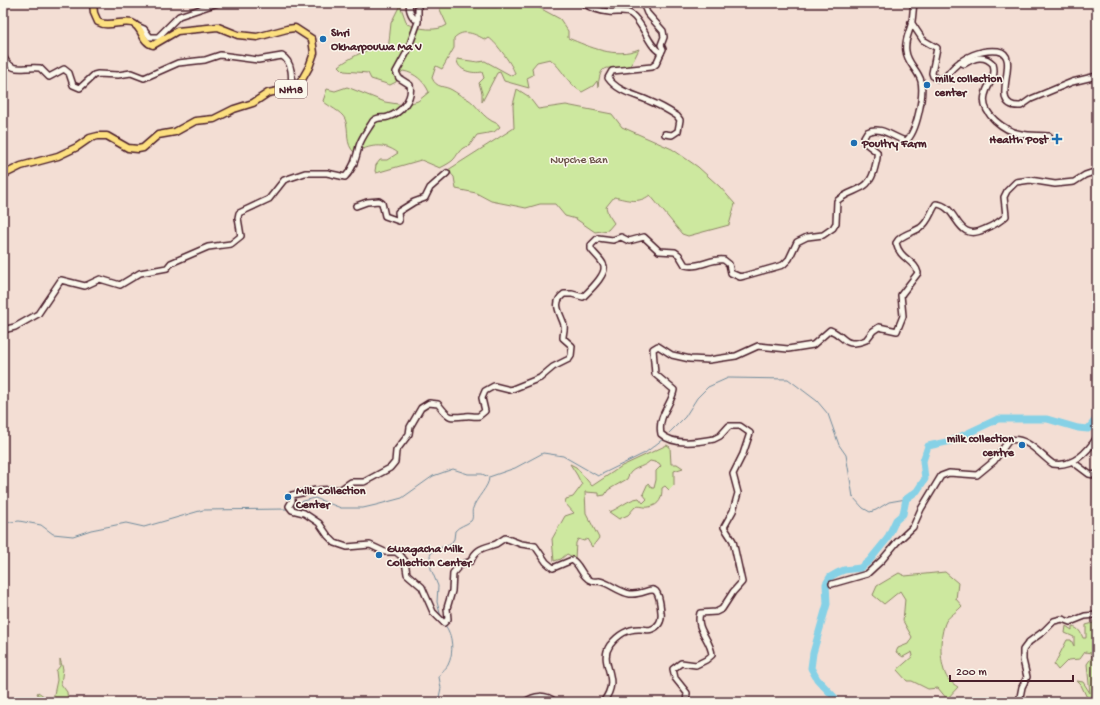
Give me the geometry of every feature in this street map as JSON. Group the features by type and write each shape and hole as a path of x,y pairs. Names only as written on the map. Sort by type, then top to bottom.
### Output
{"main road":[{"path":"93,3 95,18 102,24 124,23 137,26"},
{"name":"NH18","path":"3,175 21,166 58,156 90,138 98,136 106,136 128,148 143,148 158,135 175,132 195,121 214,119 253,102 268,93 291,89 298,86 309,67 314,53 312,39 295,28 287,28 258,37 238,35 218,27 187,30 174,32 153,45 147,42 137,26"}],"street":[{"path":"137,26 141,27 150,37 153,38 162,34 179,16 218,3"},
{"path":"410,3 409,6 412,15 415,19 418,17"},
{"path":"3,330 15,327 38,314 61,280 85,286 100,278 120,285 140,273 167,268 176,261 208,247 231,244 241,236 238,218 239,213 269,199 284,180 305,173 327,173 345,177 351,170 359,152 359,145 374,121 376,119 391,116 408,101 411,92 410,85 399,78 396,72 418,22 418,3"},
{"path":"583,3 592,8 601,10 629,13 661,53"},
{"path":"643,3 648,13 663,31 664,37 661,44 663,49 656,64 652,67 612,72 608,78 613,85 621,90 648,100 677,116 680,120 678,131 672,135 665,134"},
{"path":"603,702 611,690 612,684 611,672 606,661 609,647 619,635 633,628 648,630 658,626 662,618 660,597 656,592 649,590 630,594 605,583 592,581 584,576 576,563 572,560 553,568 546,562 535,546 522,544 505,538 475,552 471,562 463,563 455,569 453,573 452,591 447,608 448,619 444,623 433,612 422,587 407,574 405,561 401,556 396,552 385,552 370,545 347,547 335,543 319,523 299,510 291,509 289,506 292,501 292,495 316,490 341,489 351,482 364,482 390,468 395,462 399,446 406,439 410,427 425,404 438,404 447,415 454,418 479,416 485,411 482,398 488,388 494,386 504,390 516,389 540,378 553,367 569,359 571,356 572,346 563,338 565,327 558,309 558,301 564,294 583,297 602,276 604,270 603,263 591,249 591,245 598,238 613,240 621,237 629,241 644,237 658,251 675,252 679,255 685,265 693,266 705,262 724,260 729,264 731,272 740,277 766,271 783,265 789,258 797,242 807,237 822,235 829,232 836,223 837,202 865,186 872,179 878,152 864,142 864,137 867,132 875,130 885,132 906,141 910,136 920,112 921,80 912,66 906,50 905,41 911,22 914,3"},
{"path":"911,22 923,40 937,48 933,76 939,80 969,56 996,51 1004,54 1007,57 1008,64 1004,80 1005,96 1008,101 1020,107 1031,99 1072,82 1097,76"},
{"path":"3,56 9,66 13,69 40,68 49,77 64,69 69,73 73,85 80,88 94,75 98,74 118,75 131,73 144,78 178,63 209,60 220,55 258,60 282,56 287,60 290,68 291,89"},
{"path":"960,62 964,64 980,58 986,58 993,64 995,74 984,99 984,105 993,118 1016,133 1049,136"},
{"path":"686,702 687,693 675,678 674,669 681,663 699,664 712,655 699,626 700,613 716,612 722,609 733,592 742,582 733,541 724,526 733,511 738,493 733,474 743,454 750,433 738,425 729,426 714,439 675,442 665,437 662,434 661,424 666,407 674,390 655,374 653,349 658,346 672,355 690,359 709,360 736,356 758,346 788,349 813,345 830,330 843,340 852,343 866,340 873,331 879,327 897,331 903,316 901,295 918,273 915,266 900,255 896,243 902,237 921,227 929,218 936,204 942,205 947,209 961,228 972,233 977,233 1006,216 1004,197 1007,191 1016,182 1023,180 1036,180 1055,184 1074,182 1085,175 1097,171"},
{"path":"356,206 367,202 379,201 382,203 385,216 399,221 398,212 414,202 425,198 430,188 447,174"},
{"path":"832,584 867,574 872,571 913,527 921,509 941,476 950,473 977,475 998,457 1009,440 1018,439 1041,453 1053,464 1073,462 1097,437"},
{"path":"1073,462 1090,474 1094,475 1097,473"},
{"path":"1020,702 1022,687 1026,677 1023,650 1028,642 1044,631 1054,621 1062,620 1070,622 1085,616 1097,615"},
{"path":"525,702 531,697 544,696 555,702"}],"green space":[{"path":"437,3 465,3 469,6 497,7 499,3 528,3 560,19 568,31 568,38 603,51 621,53 639,49 629,67 622,70 608,68 602,71 598,87 597,81 593,86 582,92 572,85 550,59 537,62 532,68 533,75 527,78 529,88 504,81 500,72 497,73 482,102 482,93 479,83 484,78 482,72 466,71 460,66 457,59 478,62 485,61 512,76 515,74 500,49 492,40 489,38 486,40 470,33 462,33 454,38 454,48 442,69 436,66 432,78 436,84 449,88 470,101 487,118 498,124 500,127 494,132 477,135 469,146 463,148 452,161 440,168 421,160 376,173 376,165 380,160 387,160 398,153 387,147 376,146 366,148 355,153 348,141 345,119 341,114 323,101 327,89 335,91 347,87 385,102 404,105 418,101 429,92 422,81 411,74 403,71 398,75 396,82 390,85 371,79 368,73 344,71 339,66 351,58 371,49 388,51 391,23 400,5 407,24 427,29 447,25"},
{"name":"Nupche Ban","path":"517,89 528,96 538,109 566,105 612,114 622,127 672,149 698,167 720,187 735,204 729,225 688,236 682,234 650,195 641,200 628,200 614,197 606,207 608,214 614,223 608,230 595,232 576,219 565,216 555,204 540,204 526,208 491,201 476,193 456,189 454,177 448,170 514,128 513,105"},
{"path":"667,445 670,447 671,464 677,464 683,468 674,471 674,485 669,490 665,486 662,488 662,495 658,503 649,507 635,507 628,515 619,519 609,512 635,499 639,498 643,503 647,499 643,494 648,483 652,488 654,488 656,471 661,466 659,463 650,461 631,472 627,479 608,490 605,495 599,496 599,493 585,492 586,513 599,538 592,547 587,539 584,541 578,539 576,543 575,558 567,554 561,559 554,561 552,539 565,516 574,513 565,503 566,499 573,497 582,485 570,464 576,467 592,486 622,466"},
{"path":"945,572 958,583 956,599 962,606 946,621 942,634 941,650 945,673 948,679 958,687 947,699 938,688 928,689 912,681 907,681 897,670 913,656 912,652 903,657 896,652 898,648 908,644 912,637 903,621 905,599 900,591 884,604 873,595 877,586 899,573 905,576"},
{"path":"1097,622 1097,702 1089,702 1081,685 1077,681 1083,682 1090,693 1087,664 1092,657 1091,653 1085,652 1080,659 1068,660 1058,670 1054,665 1067,640 1071,640 1074,646 1074,637 1065,633 1066,626 1072,630 1072,627 1076,628 1083,638 1086,638 1086,625"},
{"path":"60,659 63,669 61,684 67,692 68,702 48,702 37,694 38,692 51,701 53,699 57,680 56,671 60,666"}],"waterway":[{"path":"667,435 685,417 697,398 708,387 728,378 788,379 817,401 828,414 839,445 846,455 853,497 863,508 870,512 889,502 906,499"},
{"path":"834,702 835,698 817,679 811,668 813,653 827,604 826,584 830,577 837,573 844,570 860,568 869,561 887,539 896,520 903,514 906,499 917,491 925,479 923,461 928,446 951,441 998,419 1047,419 1078,428 1088,429 1097,418"},
{"path":"293,507 300,502 315,498 341,508 363,508 402,498 433,476 453,469 468,474 482,474 489,477 515,468 543,453 563,456 598,476 645,453 663,439"},
{"path":"441,617 437,602 438,586 431,569 430,555 435,549 450,545 454,539 455,531 471,521 472,510 487,485 489,478"},
{"path":"3,523 19,521 41,525 53,534 73,536 91,530 126,523 144,527 203,510 288,509"},
{"path":"438,702 441,688 439,677 448,665 452,650 450,634 445,625"}],"place":[{"name":"Shri Okharpouwa Ma V","path":"323,39"},
{"name":"milk collection center","path":"927,85"},
{"name":"Health Post","path":"1057,139"},
{"name":"Poultry Farm","path":"854,143"},
{"name":"milk collection centre","path":"1022,445"},
{"name":"Milk Collection Center","path":"288,497"},
{"name":"Gwagacha Milk Collection Center","path":"379,555"}]}
